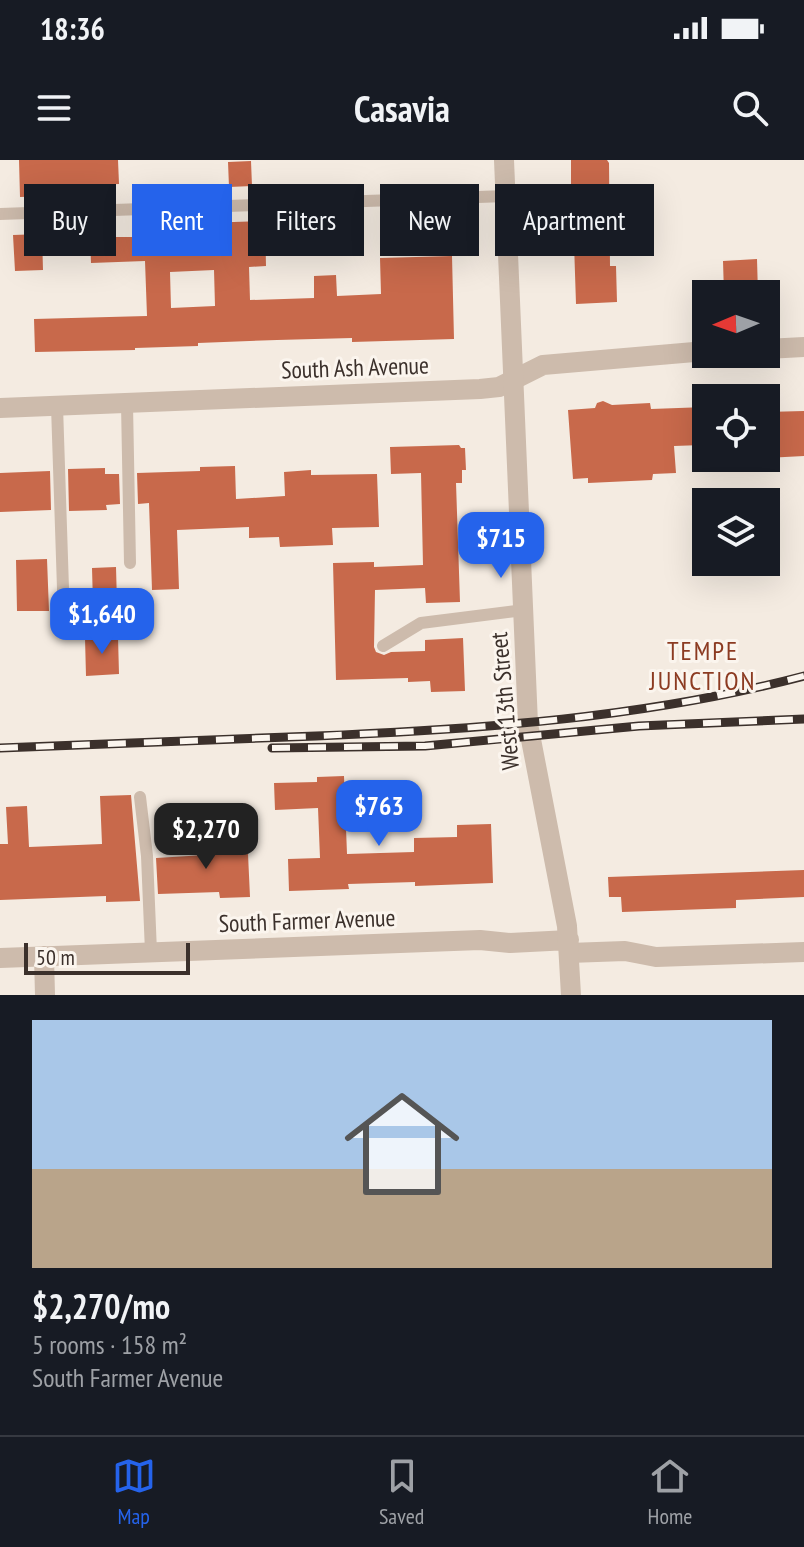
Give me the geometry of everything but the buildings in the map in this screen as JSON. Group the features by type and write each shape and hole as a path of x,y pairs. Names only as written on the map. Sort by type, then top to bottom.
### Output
{"street":[{"name":"West 13th Street","path":"504,160 505,184"},
{"name":"West 13th Street","path":"509,256 530,738 550,829 569,947 571,995"},
{"path":"780,348 804,347"},
{"name":"South Ash Avenue","path":"0,408 480,389 499,387 543,365 692,352"},
{"name":"South Farmer Avenue","path":"0,958 480,940 625,951 656,957 804,952"},
{"path":"44,956 45,995"}],"lane":[{"path":"0,214 495,196"},
{"path":"127,404 130,563"},
{"path":"57,406 64,619"},
{"path":"383,646 421,623 524,610"},
{"path":"140,797 147,856 151,952"}],"railway":[{"path":"0,748 316,736 501,725 623,712 804,676"},
{"path":"272,748 425,746 639,726 804,719"}],"district":[{"name":"TEMPE JUNCTION","path":"703,666"}]}
